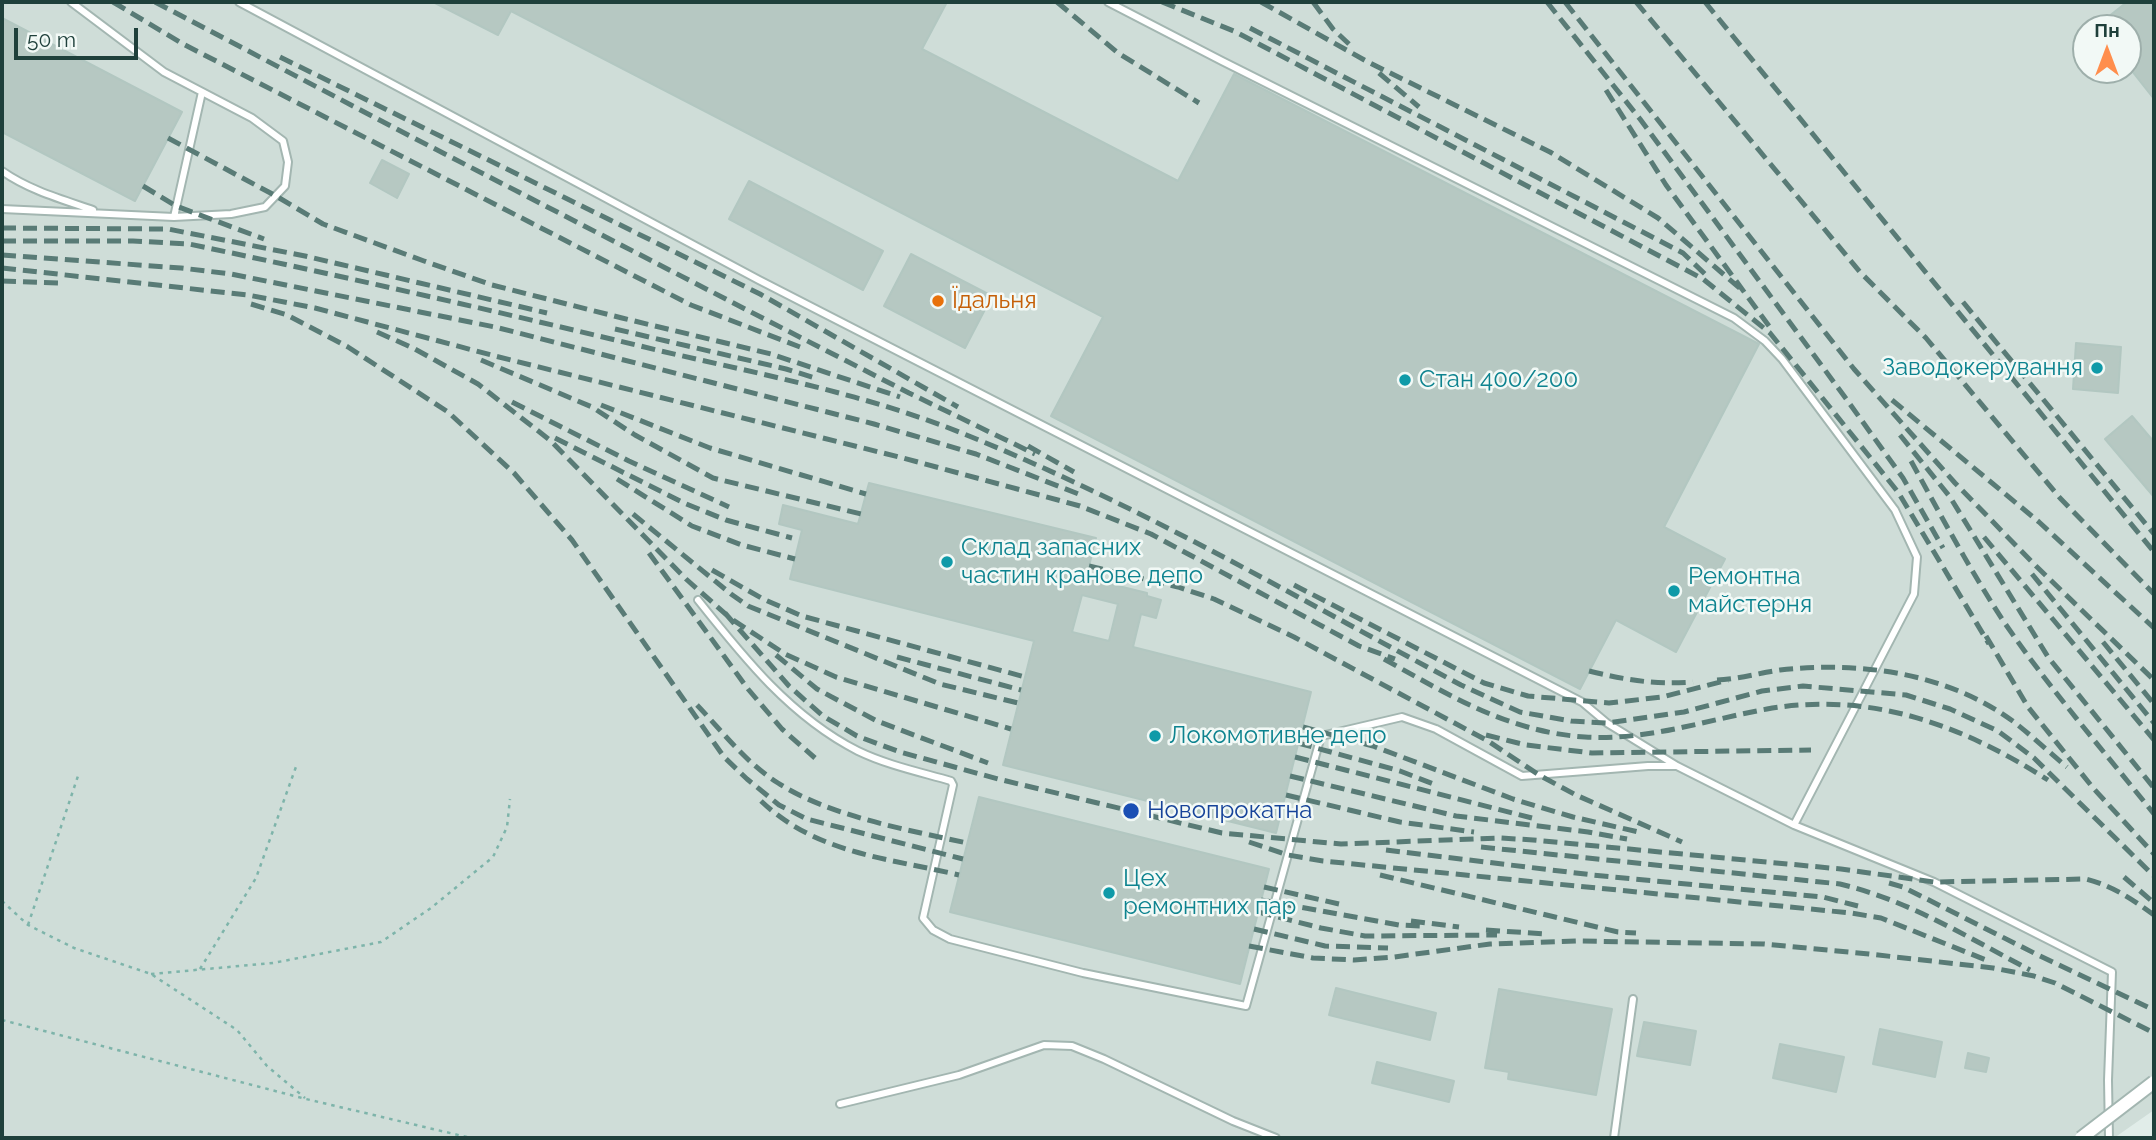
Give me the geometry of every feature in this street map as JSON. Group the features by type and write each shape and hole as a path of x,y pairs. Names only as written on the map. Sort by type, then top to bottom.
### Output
{"street":[{"path":"2081,1138 2154,1082"}],"lane":[{"path":"2,209 174,217 232,214 265,207 285,186 288,162 283,141 252,118 164,72 71,2"},
{"path":"239,2 759,280 1582,702 1607,723 1677,766 1794,825 1934,882 2112,972 2109,1138"},
{"path":"1108,2 1734,318 1765,341 1782,359 1895,510 1917,557 1913,594 1794,825"},
{"path":"174,217 202,92"},
{"path":"2,171 18,182 45,194 102,213"},
{"path":"698,600 773,690 817,725 858,750 895,765 951,781 953,785 923,918 933,930 950,939 1083,973 1246,1006 1321,736 1402,717 1436,729 1522,776 1677,766"},
{"path":"1614,1138 1633,999"},
{"path":"840,1104 959,1075 1044,1045 1072,1046 1233,1121 1276,1138"}],"path":[{"path":"200,969 256,878 296,764"},
{"path":"28,925 79,773"},
{"path":"152,974 273,963 381,942 431,908 493,857 507,827 510,799"},
{"path":"2,901 28,925 74,948 152,974 237,1030 267,1066 306,1099"},
{"path":"2,1020 306,1099 471,1138"}],"shaded area":[{"path":"2,2 2154,2 2154,1110 2114,1138 2,1138"}],"building":[{"name":"Стан 400/200","path":"433,2 947,2 922,49 1178,181 1234,74 1759,344 1664,527 1725,559 1676,652 1616,620 1580,689 1051,416 1103,317 511,11 498,35"},
{"path":"2127,2 2154,2 2154,99 2142,84 2142,14 2112,14"},
{"path":"2,18 182,112 135,201 2,132"},
{"path":"382,160 409,174 397,198 370,183"},
{"path":"749,181 883,251 863,290 729,219"},
{"name":"Їдальня","path":"911,254 992,296 965,348 884,306"},
{"name":"Заводокерування","path":"2076,343 2121,347 2118,393 2073,389"},
{"path":"2132,416 2154,442 2154,497 2105,439"},
{"path":"869,483 1096,538 1086,578 1147,593 1147,596 1161,600 1156,618 1141,614 1133,647 1311,692 1276,833 1003,765 1034,641 790,579 802,530 779,524 783,505 858,524","holes":["1082,595 1118,604 1109,641 1072,632"]},
{"name":"Цех ремонтних пар","path":"979,797 1269,869 1240,984 950,912"},
{"path":"1336,988 1436,1013 1430,1040 1329,1015"},
{"path":"1499,989 1612,1009 1596,1095 1508,1079 1509,1072 1485,1068"},
{"path":"1644,1022 1696,1031 1690,1065 1637,1056"},
{"path":"1880,1029 1942,1042 1935,1077 1873,1064"},
{"path":"1780,1044 1844,1057 1836,1092 1773,1078"},
{"path":"1968,1053 1989,1058 1986,1072 1965,1068"},
{"path":"1377,1062 1454,1081 1449,1102 1372,1083"}],"railway":[{"path":"113,2 183,44 691,305 800,347"},
{"path":"155,2 745,309 1035,454"},
{"path":"1057,2 1118,53 1199,103"},
{"path":"1162,2 1236,32 1703,279 1770,333 1898,492 1989,644"},
{"path":"1261,2 1366,61 1550,152 1658,218 1743,291"},
{"path":"1313,2 1333,29 1349,44"},
{"path":"1547,2 1640,119 1847,400 1903,478 1943,548"},
{"path":"1565,2 1854,369 1955,483 2154,680"},
{"path":"1636,2 1860,272 1926,338 2060,498 2154,594"},
{"path":"1705,2 2154,552"},
{"path":"1250,28 1683,253 1707,276"},
{"path":"280,57 760,294 958,407"},
{"path":"1379,73 1419,107"},
{"path":"1606,90 1666,185 1769,326"},
{"path":"168,138 323,224 424,261 492,285 771,354 900,397"},
{"path":"143,186 176,206 264,239"},
{"path":"2,228 168,229 305,256 547,313"},
{"path":"2,241 133,241 189,244 778,378 894,409 969,436 1032,463 1157,522 1461,685 1520,712 1571,721 1607,723 1684,712 1762,691 1803,686 1906,695 1950,709 1998,731 2034,758 2154,876"},
{"path":"2,255 231,274 495,327 874,424 976,454 1081,495"},
{"path":"2,268 248,295 315,308 903,458 1080,506 1151,534 1359,646 1395,659"},
{"path":"2,281 60,283"},
{"path":"1963,302 2154,534"},
{"path":"251,304 287,315 348,347 448,412 514,473 572,540 724,757 779,805 807,819 963,859"},
{"path":"615,329 815,378"},
{"path":"377,332 413,348 478,384 551,441 686,579 730,618 785,654 836,677 1011,729"},
{"path":"481,360 592,407 635,435 713,478 861,514"},
{"path":"1892,400 2039,522 2154,628"},
{"path":"512,402 629,461 729,507"},
{"path":"601,405 710,448 866,494"},
{"path":"1900,435 1950,497 2048,657 2154,788"},
{"path":"555,438 684,503 726,520 792,538"},
{"path":"1028,446 1074,472"},
{"path":"1911,461 1966,561 2002,619 2057,694 2154,814"},
{"path":"617,479 692,526 742,545 795,559"},
{"path":"633,514 748,606 940,684 1018,703"},
{"path":"1984,537 2154,740"},
{"path":"649,553 748,689 782,729 815,758"},
{"path":"1089,566 1178,587 1214,599 1294,637 1488,741 1539,775 1576,795 1682,842"},
{"path":"712,570 763,599 802,616 1025,677"},
{"path":"2032,574 2154,723"},
{"path":"1294,585 1484,683 1528,696 1609,703 1662,697 1728,680"},
{"path":"725,613 789,686 823,716 857,736 900,752 998,779 1222,833 1341,844 1500,838 1533,840 1841,869 1934,882 2086,879 2105,885 2154,915"},
{"path":"1986,636 2028,707 2094,789 2154,854"},
{"path":"2103,642 2154,704"},
{"path":"776,655 817,689 877,721 988,763"},
{"path":"897,657 1021,690"},
{"path":"1384,659 1480,710 1530,728 1557,734 1585,737 1631,736 1767,709 1843,705 1879,709 1949,729 2016,760 2048,780"},
{"path":"1717,680 1780,670 1841,667 1903,674 1961,692 1988,705 2014,722 2067,767"},
{"path":"1589,671 1641,681 1693,682"},
{"path":"697,705 755,766 798,795 845,813 967,843"},
{"path":"1303,727 1373,746 1513,799 1573,817 1643,833"},
{"path":"1486,735 1526,745 1592,753 1811,750"},
{"path":"1298,743 1400,771 1436,785"},
{"path":"1295,757 1532,818"},
{"path":"1290,776 1456,816 1627,839"},
{"path":"1286,795 1400,822 1474,832"},
{"path":"761,801 806,833 854,852 959,875"},
{"path":"1249,842 1288,855 1323,861 1851,913 1881,918 1991,962"},
{"path":"1481,847 1840,884 1914,910 2030,970"},
{"path":"1386,850 1593,875 1823,897 1858,906"},
{"path":"1380,875 1618,932 1636,933"},
{"path":"2124,877 2154,903"},
{"path":"1889,883 1903,887 2154,1010"},
{"path":"1264,887 1339,904"},
{"path":"1261,900 1399,925 1420,926"},
{"path":"1258,912 1365,936 1497,935"},
{"path":"1411,921 1459,927"},
{"path":"1254,929 1325,946 1388,948"},
{"path":"1486,930 1546,934"},
{"path":"1249,946 1313,958 1354,960 1490,944 1578,941 1764,944 1869,954 1993,968 2034,976 2055,983 2154,1033"}],"place":[{"name":"Їдальня","path":"938,301"},
{"name":"Заводокерування","path":"2097,368"},
{"name":"Стан 400/200","path":"1405,380"},
{"name":"Склад запасних частин кранове депо","path":"947,562"},
{"name":"Ремонтна майстерня","path":"1674,591"},
{"name":"Локомотивне депо","path":"1155,736"},
{"name":"Новопрокатна","path":"1131,811"},
{"name":"Цех ремонтних пар","path":"1109,893"}]}
